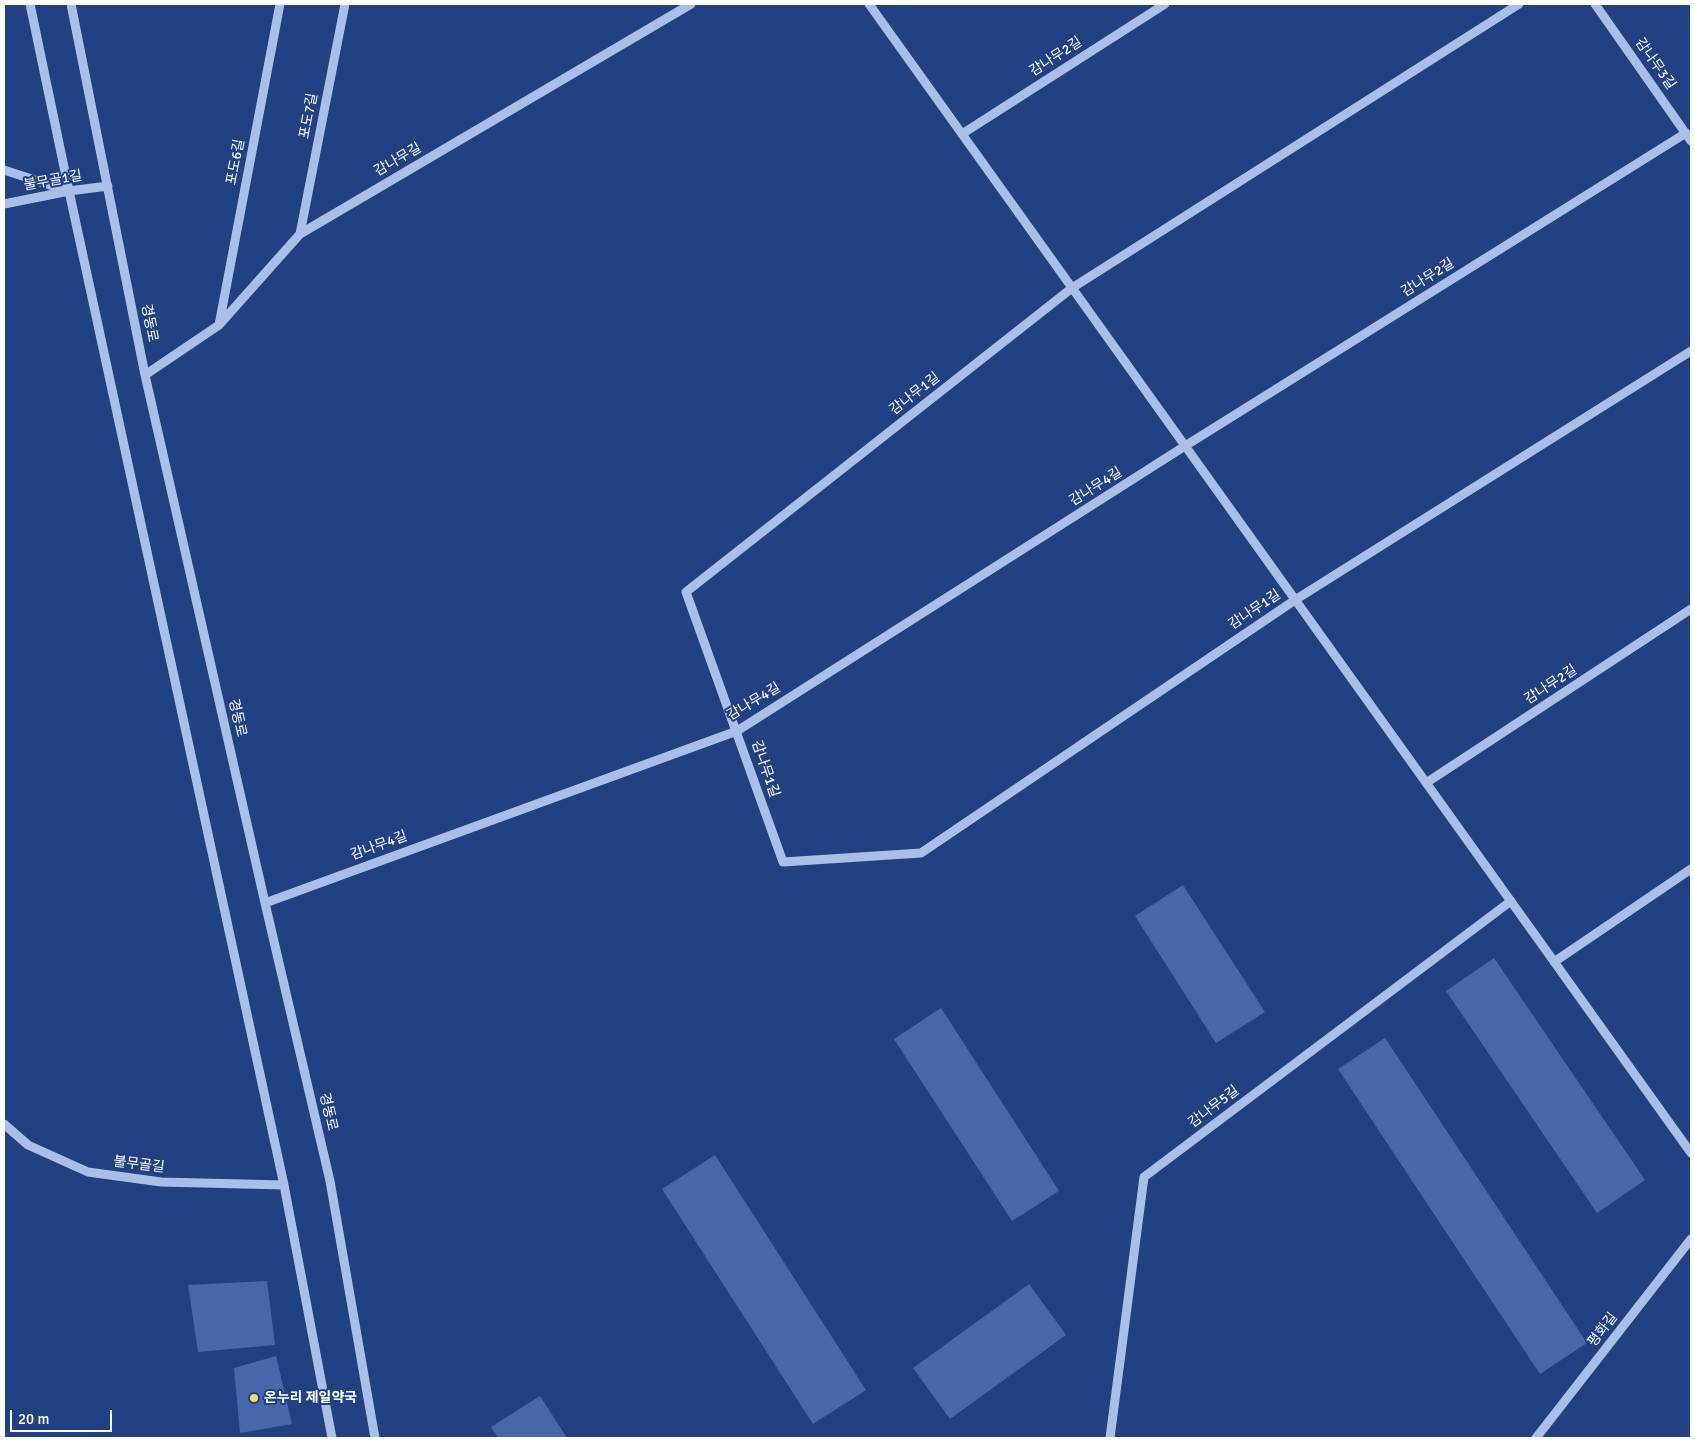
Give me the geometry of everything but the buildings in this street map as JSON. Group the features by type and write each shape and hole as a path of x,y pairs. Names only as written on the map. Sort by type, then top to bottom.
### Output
{"street":[{"path":"30,4 68,191 284,1185 332,1438"},
{"name":"경동로","path":"71,4 145,375 264,903 330,1181 375,1438"},
{"name":"포도6길","path":"219,325 280,4"},
{"name":"포도7길","path":"300,234 345,4"},
{"name":"감나무길","path":"145,375 219,325 300,234 691,4"},
{"path":"869,4 1691,1153"},
{"name":"감나무2길","path":"962,134 1165,4"},
{"path":"1072,288 1519,4"},
{"name":"감나무3길","path":"1595,4 1689,137"},
{"name":"감나무2길","path":"1185,446 1689,137"},
{"path":"4,170 68,191"},
{"name":"불무골1길","path":"4,204 68,191 108,186"},
{"name":"감나무1길","path":"1072,288 686,592 783,862 921,853 1295,600"},
{"path":"1295,600 1691,351"},
{"name":"감나무4길","path":"264,903 737,730 1185,446"},
{"name":"감나무2길","path":"1426,783 1691,609"},
{"path":"1554,962 1691,870"},
{"name":"감나무5길","path":"1110,1438 1144,1177 1511,901"},
{"name":"불무골길","path":"4,1124 28,1145 88,1172 161,1182 284,1185"},
{"name":"평화길","path":"1536,1438 1691,1239"}],"place":[{"name":"온누리 제일약국","path":"254,1398"}]}
